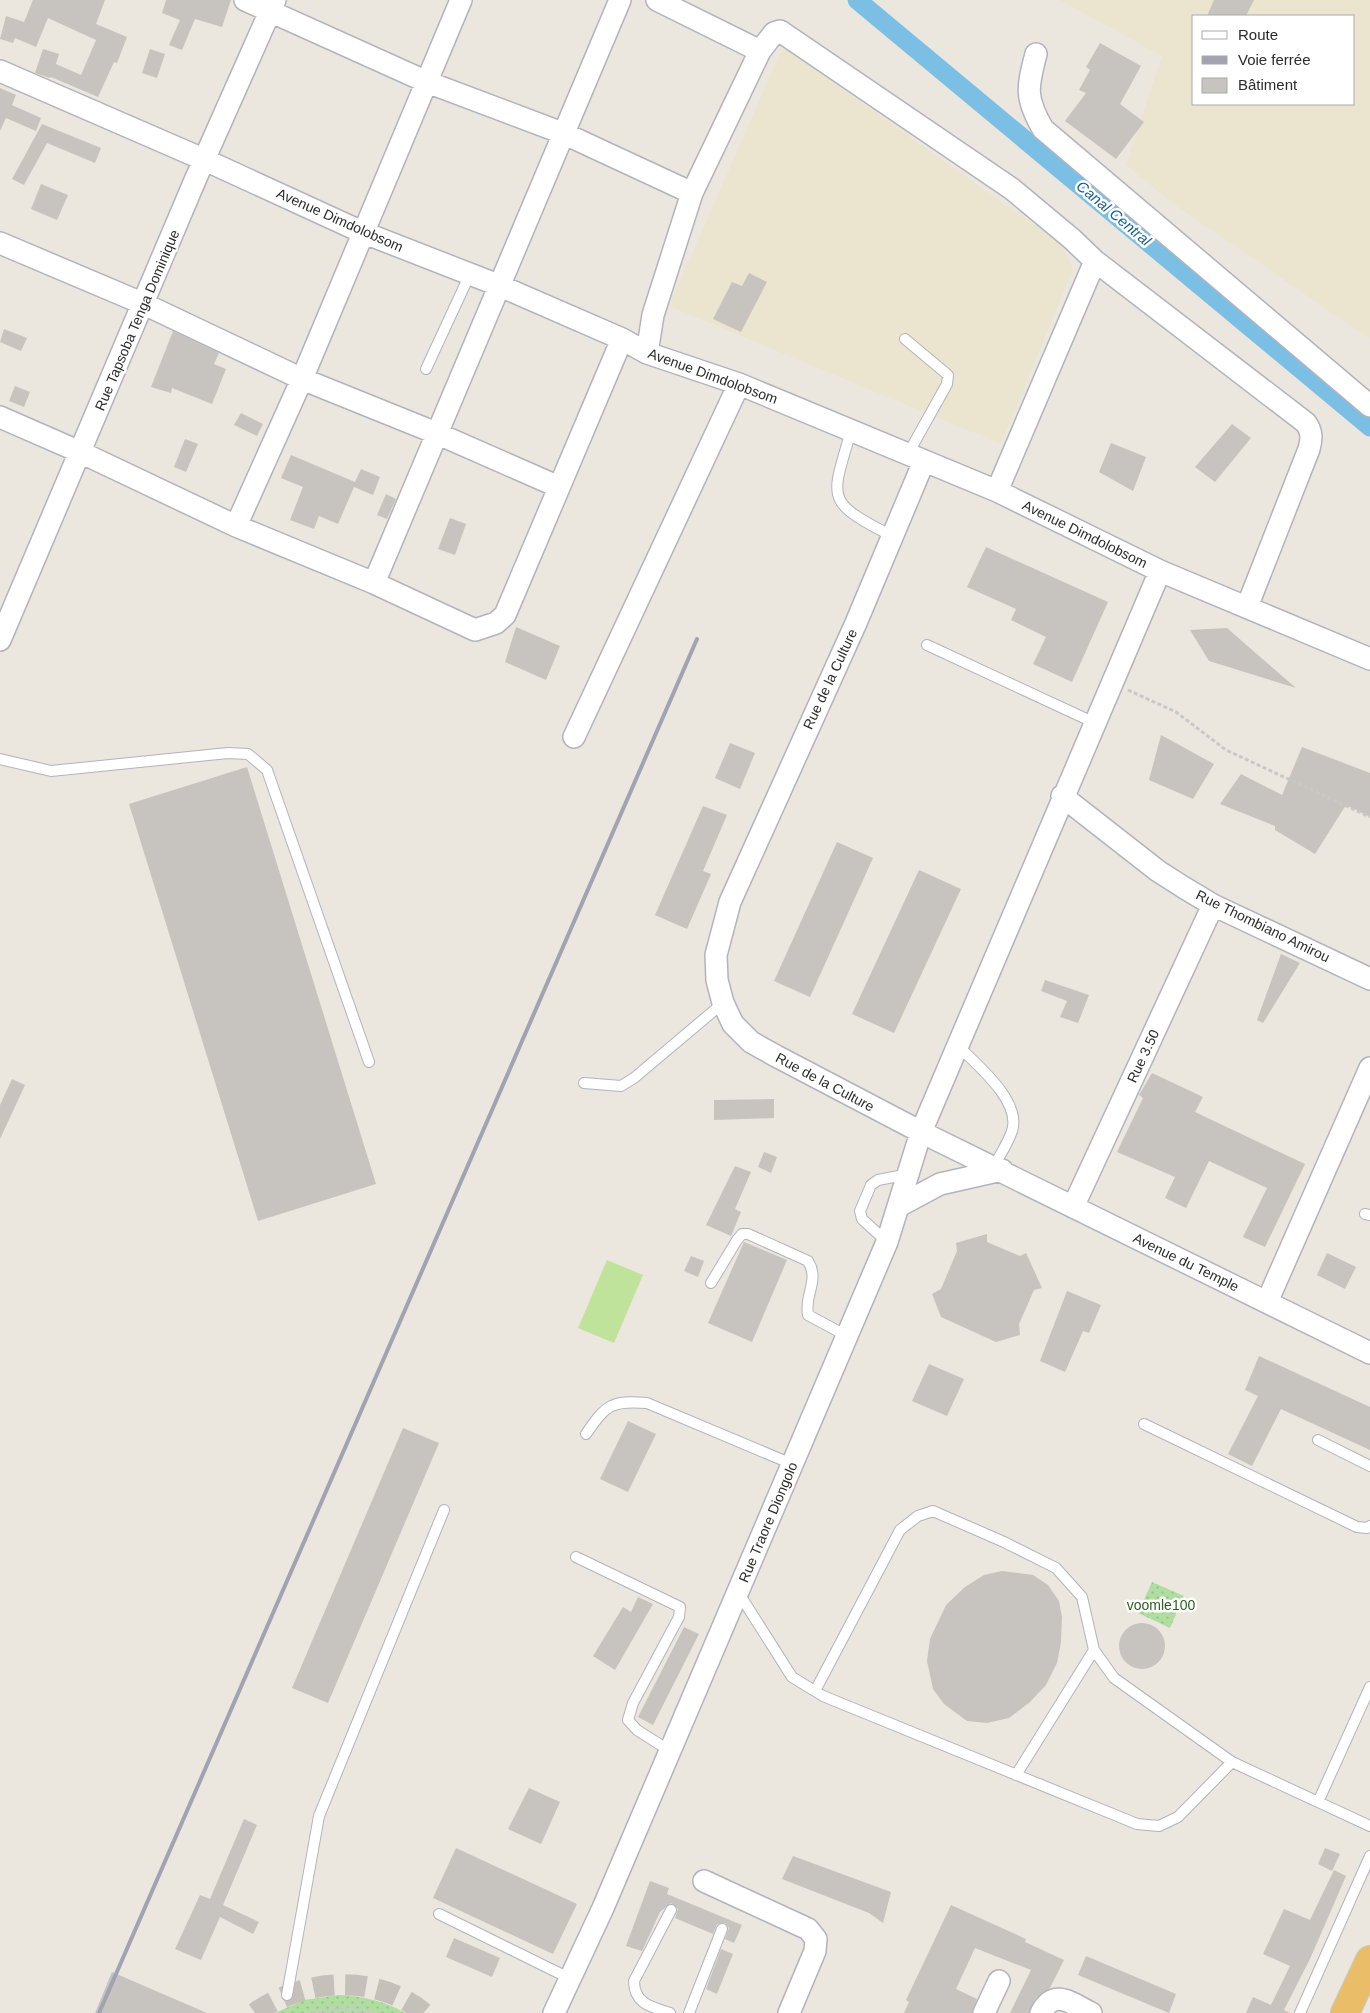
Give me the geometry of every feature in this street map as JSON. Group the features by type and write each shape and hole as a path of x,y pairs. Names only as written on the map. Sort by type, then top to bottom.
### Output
{"highway":[{"path":"1345,2013 1370,1960"}],"street":[{"path":"244,0 273,6 427,82 565,134 692,193"},
{"path":"236,526 302,379 362,232 461,0"},
{"path":"374,583 498,285 565,134 620,0"},
{"path":"657,0 760,51"},
{"name":"Rue Tapsoba Tenga Dominique","path":"0,640 205,160 273,6"},
{"path":"647,353 653,315 692,193 760,51 774,33 780,31 1012,189 1072,239 1095,261 1298,416 1311,430 1311,443 1247,607"},
{"path":"1036,54 1029,79 1030,106 1043,129 1370,406"},
{"name":"Avenue Dimdolobsom","path":"0,71 205,160 362,232 498,285 622,338 647,353 739,384 997,490 1160,571 1370,659"},
{"path":"0,243 144,304 302,379 436,433 559,487"},
{"path":"997,490 1095,261"},
{"path":"0,417 80,452 236,526 374,583 475,630 488,628 505,615 622,338"},
{"path":"574,737 739,384"},
{"name":"Rue de la Culture","path":"916,458 892,536 856,623 730,902 716,954 717,980 723,1003 733,1024 751,1042 921,1132"},
{"path":"921,1132 1062,796 1160,571"},
{"name":"Rue Thombiano Amirou","path":"1062,796 1158,871 1214,905 1370,979"},
{"name":"Rue 3.50","path":"1072,1207 1214,905"},
{"path":"1267,1302 1370,1068"},
{"name":"Avenue du Temple","path":"921,1132 998,1168 1072,1207 1370,1353"},
{"name":"Rue Traore Diongolo","path":"554,2013 603,1908 887,1242 921,1132"},
{"path":"899,1206 940,1184 998,1168"},
{"path":"704,1881 808,1929 816,1939 815,1951 789,2013"},
{"path":"984,2013 999,1981"},
{"path":"1041,2013 1046,2002 1055,1999 1066,2000 1091,2013"}],"lane":[{"path":"426,369 470,274"},
{"path":"905,339 948,375 947,384 916,458"},
{"path":"851,431 836,483 838,498 856,518 892,536"},
{"path":"927,645 1095,723"},
{"path":"0,759 51,771 228,753 248,754 267,770 369,1062"},
{"path":"584,1083 621,1086 634,1078 723,1003"},
{"path":"957,1045 999,1087 1013,1117 1012,1130 998,1168"},
{"path":"887,1242 862,1219 860,1211 872,1185 878,1180 909,1174"},
{"path":"711,1283 736,1240 742,1234 748,1234 808,1261 812,1269 812,1284 806,1304 808,1315 847,1336"},
{"path":"586,1434 602,1410 623,1401 647,1403 792,1464"},
{"path":"1144,1424 1357,1527 1367,1528 1370,1526"},
{"path":"1318,1440 1370,1466"},
{"path":"287,1995 319,1816 444,1510"},
{"path":"815,1691 900,1530 918,1516 933,1511 1004,1542 1056,1568 1082,1598 1094,1650 1114,1678 1232,1762 1370,1826"},
{"path":"576,1557 680,1607 680,1617 633,1703 628,1720 637,1730 670,1751"},
{"path":"738,1592 792,1677 815,1691 1137,1824 1159,1826 1178,1817 1232,1762"},
{"path":"1016,1775 1094,1650"},
{"path":"1318,1802 1370,1687"},
{"path":"1300,2013 1370,1856"},
{"path":"670,2013 648,2006 638,1999 634,1990 634,1981 671,1910"},
{"path":"439,1914 571,1979"},
{"path":"689,2013 722,1929"}],"path":[{"path":"1113,682 1176,712 1226,750 1370,817"},
{"path":"312,2013 342,2008 375,2013"}],"shaded area":[{"path":"1060,0 1370,0 1370,339 1171,202 1126,165 1162,56"},
{"path":"783,47 1061,244 1073,269 1001,444 669,306"}],"green space":[{"path":"607,1260 643,1275 614,1343 578,1328"},
{"name":"voomle100","path":"1152,1582 1184,1596 1170,1628 1138,1613"},
{"path":"339,1995 373,2000 405,2013 275,2013 304,2000"}],"building":[{"path":"33,0 105,0 96,24 127,37 117,63 114,62 98,97 51,77 35,73 43,49 59,54 56,64 81,75 96,40 48,18 36,47 15,38 13,43 0,39 6,16 24,22"},
{"path":"166,0 231,0 222,27 195,19 182,50 169,45 180,20 162,13"},
{"path":"1214,0 1254,0 1246,15 1207,15"},
{"path":"1100,43 1141,66 1120,104 1144,122 1116,159 1065,121 1086,93 1079,90 1090,70 1086,67"},
{"path":"150,49 165,54 157,78 142,73"},
{"path":"0,88 16,95 12,105 41,118 36,131 6,118 0,131"},
{"path":"42,124 101,148 95,163 47,143 24,185 12,179"},
{"path":"41,184 68,195 57,220 31,209"},
{"path":"749,273 767,282 741,332 713,319 732,282 742,286"},
{"path":"4,329 27,338 21,351 0,342"},
{"path":"173,331 219,353 214,364 226,369 212,404 172,388 171,393 151,387"},
{"path":"15,386 30,392 24,407 9,401"},
{"path":"241,413 263,424 257,436 234,425"},
{"path":"1232,424 1251,438 1215,482 1195,467"},
{"path":"185,439 198,444 186,472 174,467"},
{"path":"1111,443 1146,457 1133,491 1099,472"},
{"path":"291,455 355,482 361,469 380,477 373,495 354,487 338,524 319,516 314,529 290,520 303,487 281,478"},
{"path":"386,494 396,499 387,519 377,515"},
{"path":"450,518 466,524 455,555 438,549"},
{"path":"986,547 1108,602 1072,682 1033,664 1046,637 1011,620 1016,609 967,587"},
{"path":"516,627 560,646 546,680 505,662"},
{"path":"1227,628 1296,688 1209,661 1190,630"},
{"path":"1161,735 1214,764 1193,799 1149,780"},
{"path":"730,743 755,753 740,789 715,778"},
{"path":"1302,747 1370,773 1370,817 1346,805 1315,854 1275,830 1275,826 1220,804 1241,774 1282,795"},
{"path":"247,767 376,1184 258,1221 129,804"},
{"path":"703,806 727,815 703,871 711,874 687,929 655,915"},
{"path":"837,842 873,858 810,997 774,981"},
{"path":"919,870 961,889 894,1033 852,1014"},
{"path":"1281,954 1300,963 1263,1023 1257,1020"},
{"path":"1045,980 1089,995 1078,1023 1060,1017 1067,1001 1041,991"},
{"path":"1152,1073 1203,1097 1195,1112 1305,1164 1265,1247 1243,1237 1267,1188 1209,1161 1186,1208 1165,1198 1175,1177 1117,1152 1143,1098 1139,1095"},
{"path":"12,1079 25,1085 0,1139 0,1105"},
{"path":"774,1099 774,1118 714,1120 714,1100"},
{"path":"764,1152 777,1157 771,1173 758,1167"},
{"path":"735,1166 751,1172 735,1209 741,1212 731,1236 706,1225"},
{"path":"987,1234 987,1242 1020,1256 1026,1253 1042,1288 1034,1290 1019,1324 1020,1335 996,1342 941,1317 932,1294 941,1289 957,1251 956,1243"},
{"path":"744,1242 787,1260 752,1342 708,1323"},
{"path":"1327,1253 1356,1267 1345,1289 1317,1275"},
{"path":"691,1256 704,1261 698,1277 684,1271"},
{"path":"1067,1291 1101,1305 1089,1333 1083,1331 1065,1372 1040,1361"},
{"path":"1259,1356 1370,1407 1370,1450 1281,1409 1252,1466 1228,1454 1258,1396 1245,1390"},
{"path":"929,1364 964,1379 947,1416 912,1401"},
{"path":"628,1421 656,1434 628,1492 600,1479"},
{"path":"403,1428 439,1443 328,1703 292,1688"},
{"path":"1002,1571 1033,1575 1048,1585 1059,1601 1062,1617 1061,1642 1057,1663 1046,1685 1030,1702 1009,1718 987,1723 967,1721 944,1704 933,1689 927,1661 930,1639 946,1605 965,1587 984,1575"},
{"path":"638,1597 653,1604 615,1670 593,1656 623,1607 631,1612"},
{"path":"1138,1623 1146,1623 1155,1627 1161,1633 1165,1646 1161,1659 1155,1665 1146,1669 1138,1669 1129,1665 1123,1659 1119,1650 1119,1642 1123,1633 1129,1627"},
{"path":"684,1627 699,1634 653,1725 638,1717"},
{"path":"529,1788 560,1802 541,1844 508,1829"},
{"path":"244,1819 257,1825 223,1905 259,1922 253,1934 220,1917 201,1960 175,1949 200,1895 210,1899"},
{"path":"456,1848 577,1904 553,1954 433,1898"},
{"path":"1325,1848 1340,1854 1332,1871 1318,1864"},
{"path":"793,1856 891,1892 883,1923 869,1913 782,1879"},
{"path":"1334,1870 1346,1876 1310,1959 1284,2010 1290,2013 1246,2013 1253,1997 1271,2005 1290,1966 1263,1954 1284,1909 1310,1920"},
{"path":"650,1881 669,1888 667,1894 742,1925 734,1943 725,1939 729,1928 725,1923 717,1924 713,1934 675,1918 678,1909 671,1903 660,1912 642,1951 626,1946"},
{"path":"951,1905 1026,1939 1025,1942 1064,1960 1050,1988 1036,1998 1029,2013 1010,2013 1031,1970 975,1948 956,1989 977,1999 972,2013 904,2013 909,2002 906,2000"},
{"path":"454,1938 500,1958 492,1977 446,1957"},
{"path":"721,1949 733,1954 717,1994 706,1989"},
{"path":"1086,1956 1176,1994 1169,2013 1078,1975"},
{"path":"112,1972 149,1988 207,2013 95,2013"}],"waterway":[{"name":"Canal Central","path":"857,0 1370,427"}],"tunnel":[{"path":"255,2013 274,2001 295,1993 317,1987 340,1985 363,1986 385,1991 405,2000 424,2013"}],"railway":[{"path":"99,2013 697,639"}]}
